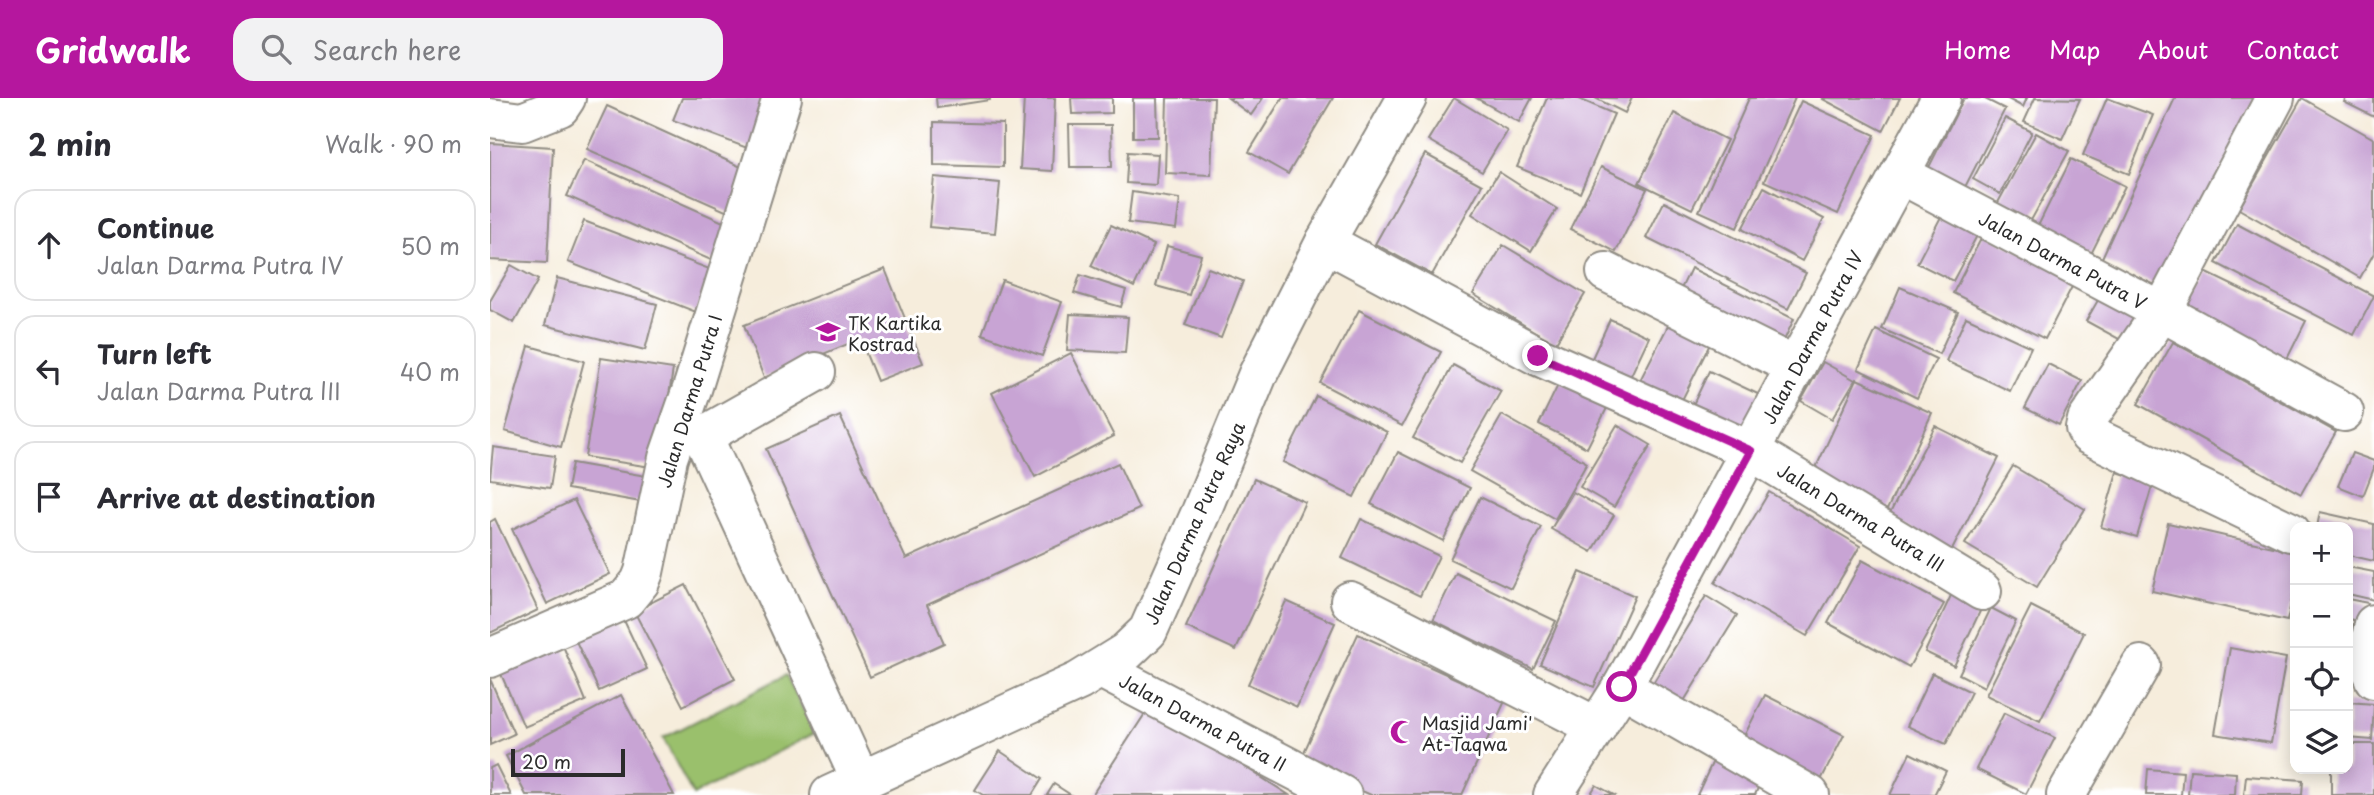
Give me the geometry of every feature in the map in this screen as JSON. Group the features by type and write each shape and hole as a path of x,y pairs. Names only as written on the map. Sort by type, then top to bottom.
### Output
{"street":[{"path":"490,118 522,122 560,107 566,98"},
{"name":"Jalan Darma Putra Raya","path":"846,788 1079,681 1126,652 1148,631 1258,374 1325,242 1407,98"},
{"name":"Jalan Darma Putra IV","path":"1553,795 1622,687 1941,98"},
{"name":"Jalan Darma Putra V","path":"1900,174 2162,312 2275,98"},
{"name":"Jalan Darma Putra I","path":"490,658 626,599 640,582 645,572 668,458 790,102"},
{"name":"Jalan Darma Putra III","path":"1325,242 1538,356 1751,451 1982,591"},
{"path":"1606,272 1796,368"},
{"path":"2290,532 2089,435 2085,428 2087,419 2162,312 2344,412"},
{"path":"816,372 708,433 705,442 846,788"},
{"path":"1350,601 1597,727"},
{"path":"2374,624 2367,659 2374,679"},
{"path":"2066,795 2141,665"},
{"name":"Jalan Darma Putra II","path":"1101,668 1342,795"},
{"path":"1622,687 1810,795"}],"green space":[{"path":"786,675 815,733 693,795 663,738"}],"building":[{"path":"682,98 768,98 755,151 673,120"},
{"path":"936,98 990,98 990,100 937,108"},
{"path":"1024,98 1055,98 1052,171 1020,169"},
{"path":"1071,98 1112,98 1112,113 1072,114"},
{"path":"1133,98 1157,98 1158,137 1133,137"},
{"path":"1167,98 1214,98 1211,175 1165,173"},
{"path":"1228,98 1263,98 1251,115"},
{"path":"1282,98 1333,98 1288,174 1249,152"},
{"path":"1454,98 1507,130 1482,172 1428,140"},
{"path":"1476,98 1532,98 1519,122"},
{"path":"1547,98 1577,98 1614,114 1580,193 1517,167"},
{"path":"1595,98 1632,98 1625,113"},
{"path":"1749,98 1795,98 1737,228 1699,211"},
{"path":"1821,98 1900,98 1883,131"},
{"path":"1964,98 1983,98 2005,109 1964,189 1927,171"},
{"path":"2006,98 2027,98 2023,107"},
{"path":"2035,98 2080,99 2062,139 2024,122"},
{"path":"2107,98 2153,115 2129,174 2083,155"},
{"path":"2175,98 2255,98 2166,290 2101,260"},
{"path":"2302,98 2374,139 2374,253 2360,278 2239,209"},
{"path":"2346,98 2374,98 2374,117 2344,102"},
{"path":"1801,101 1875,135 1838,214 1764,181"},
{"path":"607,106 750,171 730,213 587,149"},
{"path":"1674,113 1727,140 1692,209 1639,183"},
{"path":"2005,118 2032,132 2000,194 1973,179"},
{"path":"934,122 1003,124 1003,167 934,165"},
{"path":"1069,125 1111,125 1112,167 1070,167"},
{"path":"2036,133 2069,151 2028,226 1995,208"},
{"path":"490,143 553,147 547,263 490,260"},
{"path":"1128,152 1158,154 1156,185 1126,183"},
{"path":"1425,154 1482,185 1432,275 1375,244"},
{"path":"2071,159 2125,186 2091,254 2037,228"},
{"path":"584,160 739,229 722,265 567,196"},
{"path":"1601,167 1647,189 1616,252 1570,229"},
{"path":"1499,172 1557,209 1531,251 1472,214"},
{"path":"934,177 1000,183 995,233 929,227"},
{"path":"1764,187 1824,219 1802,261 1742,229"},
{"path":"1132,192 1180,199 1176,229 1128,223"},
{"path":"1664,202 1806,273 1788,309 1646,238"},
{"path":"1945,209 1981,228 1953,281 1917,263"},
{"path":"584,221 712,270 696,312 568,262"},
{"path":"2237,224 2374,296 2354,335 2216,263"},
{"path":"1111,225 1154,245 1134,287 1091,266"},
{"path":"1984,233 2076,279 2045,339 1953,293"},
{"path":"1503,245 1585,294 1555,344 1473,294"},
{"path":"1167,246 1201,255 1189,295 1156,286"},
{"path":"511,265 538,280 514,323 490,310 490,301"},
{"path":"1208,268 1243,281 1221,338 1185,325"},
{"path":"1691,268 1794,319 1782,345 1678,295"},
{"name":"TK Kartika Kostrad","path":"885,269 923,363 877,381 860,339 764,378 744,325"},
{"path":"2203,271 2306,321 2284,365 2182,315"},
{"path":"1080,275 1126,290 1121,307 1074,293"},
{"path":"557,278 657,304 645,350 545,325"},
{"path":"1002,280 1062,302 1042,356 982,334"},
{"path":"1900,287 1958,312 1939,354 1882,329"},
{"path":"2105,288 2146,310 2128,344 2086,321"},
{"path":"1359,310 1441,352 1402,426 1320,383"},
{"path":"1070,314 1128,317 1125,353 1067,350"},
{"path":"1674,314 1715,334 1678,408 1636,388"},
{"path":"1966,317 2031,347 2010,391 1946,361"},
{"path":"1610,319 1649,337 1625,388 1587,369"},
{"path":"1876,330 1936,359 1917,398 1858,369"},
{"path":"2173,342 2336,432 2301,494 2138,404"},
{"path":"529,346 584,361 561,447 505,431"},
{"path":"1071,353 1114,436 1035,477 992,393"},
{"path":"601,358 673,369 658,468 585,457"},
{"path":"1823,362 1855,380 1832,419 1801,401"},
{"path":"2048,364 2082,381 2059,425 2025,408"},
{"path":"1453,365 1501,391 1460,463 1413,438"},
{"path":"1709,371 1760,395 1740,439 1688,415"},
{"path":"1857,379 1932,413 1887,510 1812,476"},
{"path":"1560,381 1608,406 1587,448 1539,424"},
{"path":"1316,396 1387,432 1354,497 1283,462"},
{"path":"1502,415 1587,463 1555,519 1470,471"},
{"path":"840,416 906,559 1118,463 1139,509 927,605 944,643 870,677 766,449"},
{"path":"1617,425 1651,445 1614,507 1580,487"},
{"path":"1935,426 1999,458 1952,550 1888,517"},
{"path":"493,447 555,456 550,488 490,479"},
{"path":"1398,452 1470,488 1443,541 1371,504"},
{"path":"2352,453 2374,461 2363,496 2338,486"},
{"path":"572,463 646,476 641,502 567,489"},
{"path":"2013,466 2085,509 2037,587 1965,544"},
{"path":"2117,472 2153,483 2137,537 2101,527"},
{"path":"1254,479 1305,502 1236,650 1186,627"},
{"path":"1573,492 1614,515 1592,552 1551,529"},
{"path":"1769,492 1860,546 1807,636 1715,583"},
{"path":"1480,497 1541,527 1511,588 1450,559"},
{"path":"574,500 610,574 547,604 512,529"},
{"path":"2320,512 2374,524 2374,561 2353,556 2353,522 2318,522"},
{"path":"495,519 538,610 490,633 490,522"},
{"path":"1361,519 1439,556 1420,596 1342,558"},
{"path":"2168,523 2290,551 2290,608 2287,621 2152,591"},
{"path":"1862,560 1944,604 1909,667 1828,623"},
{"path":"2353,568 2374,572 2374,600 2353,595"},
{"path":"1580,572 1635,596 1594,687 1540,664"},
{"path":"1456,573 1556,621 1533,669 1433,620"},
{"path":"686,585 735,679 683,706 634,611"},
{"path":"1953,591 1983,605 1954,666 1925,652"},
{"path":"1706,596 1737,615 1681,706 1650,688"},
{"path":"2353,600 2368,603 2364,622 2353,620"},
{"path":"1286,601 1335,623 1297,707 1248,684"},
{"path":"2031,606 2084,633 2040,721 1986,695"},
{"path":"1991,608 2016,621 1984,687 1959,674"},
{"path":"621,614 647,669 599,691 574,637"},
{"path":"2353,625 2357,626 2353,647"},
{"name":"Masjid Jami' At-Taqwa","path":"1358,634 1505,701 1462,795 1371,795 1299,763"},
{"path":"561,641 586,701 524,727 498,667"},
{"path":"2230,648 2286,658 2271,743 2215,734"},
{"path":"1932,673 1971,692 1946,744 1907,726"},
{"path":"490,679 514,734 490,745"},
{"path":"621,695 674,795 526,795 506,756"},
{"path":"1765,695 1844,735 1818,786 1739,746"},
{"path":"2353,702 2374,704 2372,740 2353,738"},
{"path":"1150,706 1289,795 1092,795"},
{"path":"2004,713 2055,738 2026,794 1976,769"},
{"path":"2353,744 2374,744 2374,795 2331,795 2331,774 2353,774"},
{"path":"1000,751 1042,779 1032,795 983,795 975,790"},
{"path":"1910,753 1946,771 1934,795 1890,795"},
{"path":"1713,761 1760,783 1755,795 1697,795"},
{"path":"496,765 511,795 490,795 490,768"},
{"path":"2148,769 2183,772 2181,795 2146,795"},
{"path":"2190,770 2236,773 2235,795 2188,795"},
{"path":"2246,776 2303,780 2302,795 2244,795"},
{"path":"1054,784 1071,795 1047,795"},
{"path":"1596,785 1614,795 1590,795"}],"place":[{"name":"TK Kartika Kostrad","path":"828,332"},
{"name":"Masjid Jami' At-Taqwa","path":"1402,732"}],"route":[{"path":"1538,356 1751,451 1622,687"}]}
